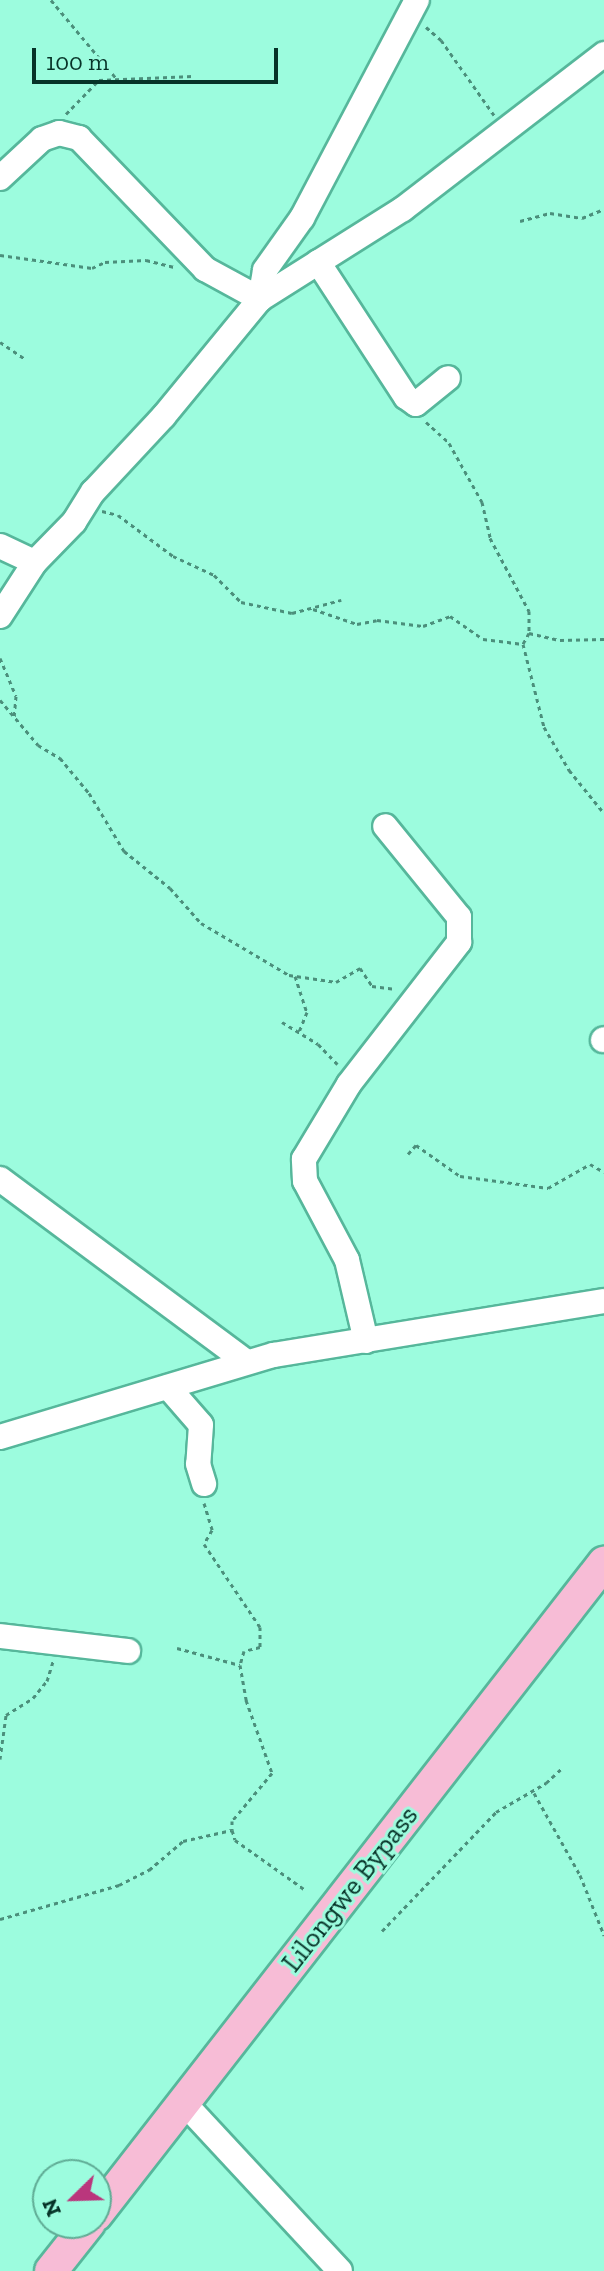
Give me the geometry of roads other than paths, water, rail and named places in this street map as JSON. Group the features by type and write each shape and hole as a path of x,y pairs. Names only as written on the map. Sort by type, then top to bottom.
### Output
{"main road":[{"name":"Lilongwe Bypass","path":"112,2195 604,1563"},
{"path":"51,2271 76,2239"}],"street":[{"path":"260,299 265,270 302,218 414,7"},
{"path":"0,616 35,562 260,299 403,209 604,54"},
{"path":"0,178 42,139 59,133 79,138 205,269 260,299"},
{"path":"318,262 392,377 416,404 448,378"},
{"path":"0,546 35,562"},
{"path":"366,1341 347,1260 302,1170 308,1150 349,1084 423,984 459,942 459,917 385,826"},
{"path":"0,1179 245,1361"},
{"path":"0,1437 245,1361 604,1301"},
{"path":"168,1387 201,1425 198,1464 204,1484"},
{"path":"0,1636 128,1651"},
{"path":"184,2103 340,2271"}]}
